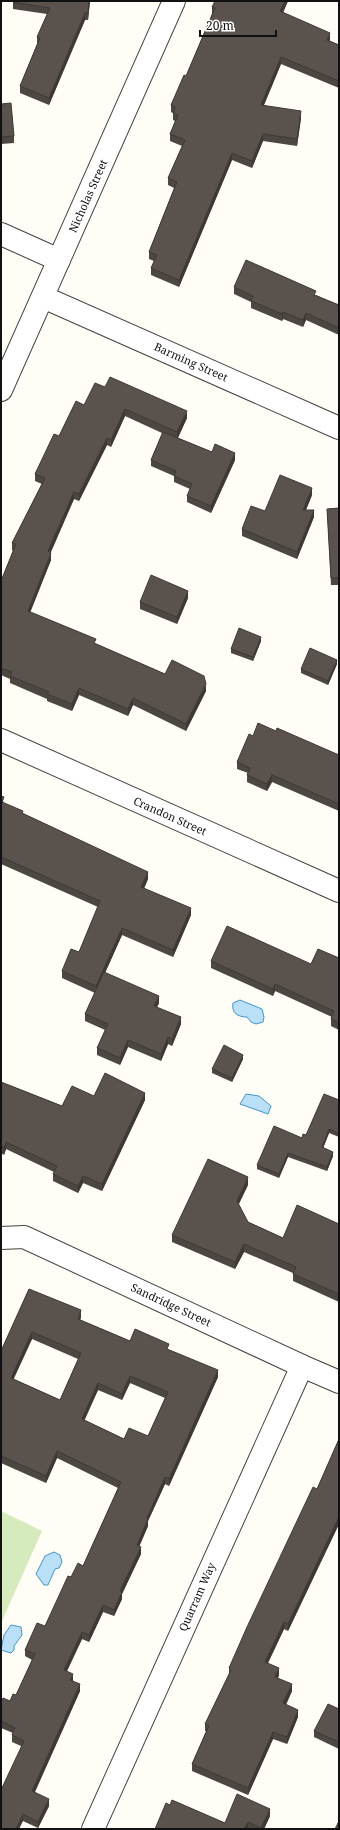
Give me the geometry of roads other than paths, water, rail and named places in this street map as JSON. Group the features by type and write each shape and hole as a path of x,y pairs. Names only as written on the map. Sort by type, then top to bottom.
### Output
{"street":[{"name":"Nicholas Street","path":"1,390 174,1"},
{"path":"1,234 60,260"},
{"name":"Barming Street","path":"43,297 339,428"},
{"name":"Crandon Street","path":"1,740 339,891"},
{"name":"Sandridge Street","path":"1,1238 24,1237 339,1382"},
{"name":"Quarram Way","path":"93,1829 302,1366"}],"water":[{"path":"240,1000 262,1009 264,1017 263,1022 256,1024 251,1022 247,1017 236,1014 233,1009 233,1003"},
{"path":"246,1094 259,1096 271,1106 268,1114 240,1104"},
{"path":"54,1552 60,1555 62,1562 59,1568 55,1569 48,1585 44,1585 36,1574 45,1556"},
{"path":"11,1625 21,1627 22,1635 11,1653 1,1650 4,1635"}]}
